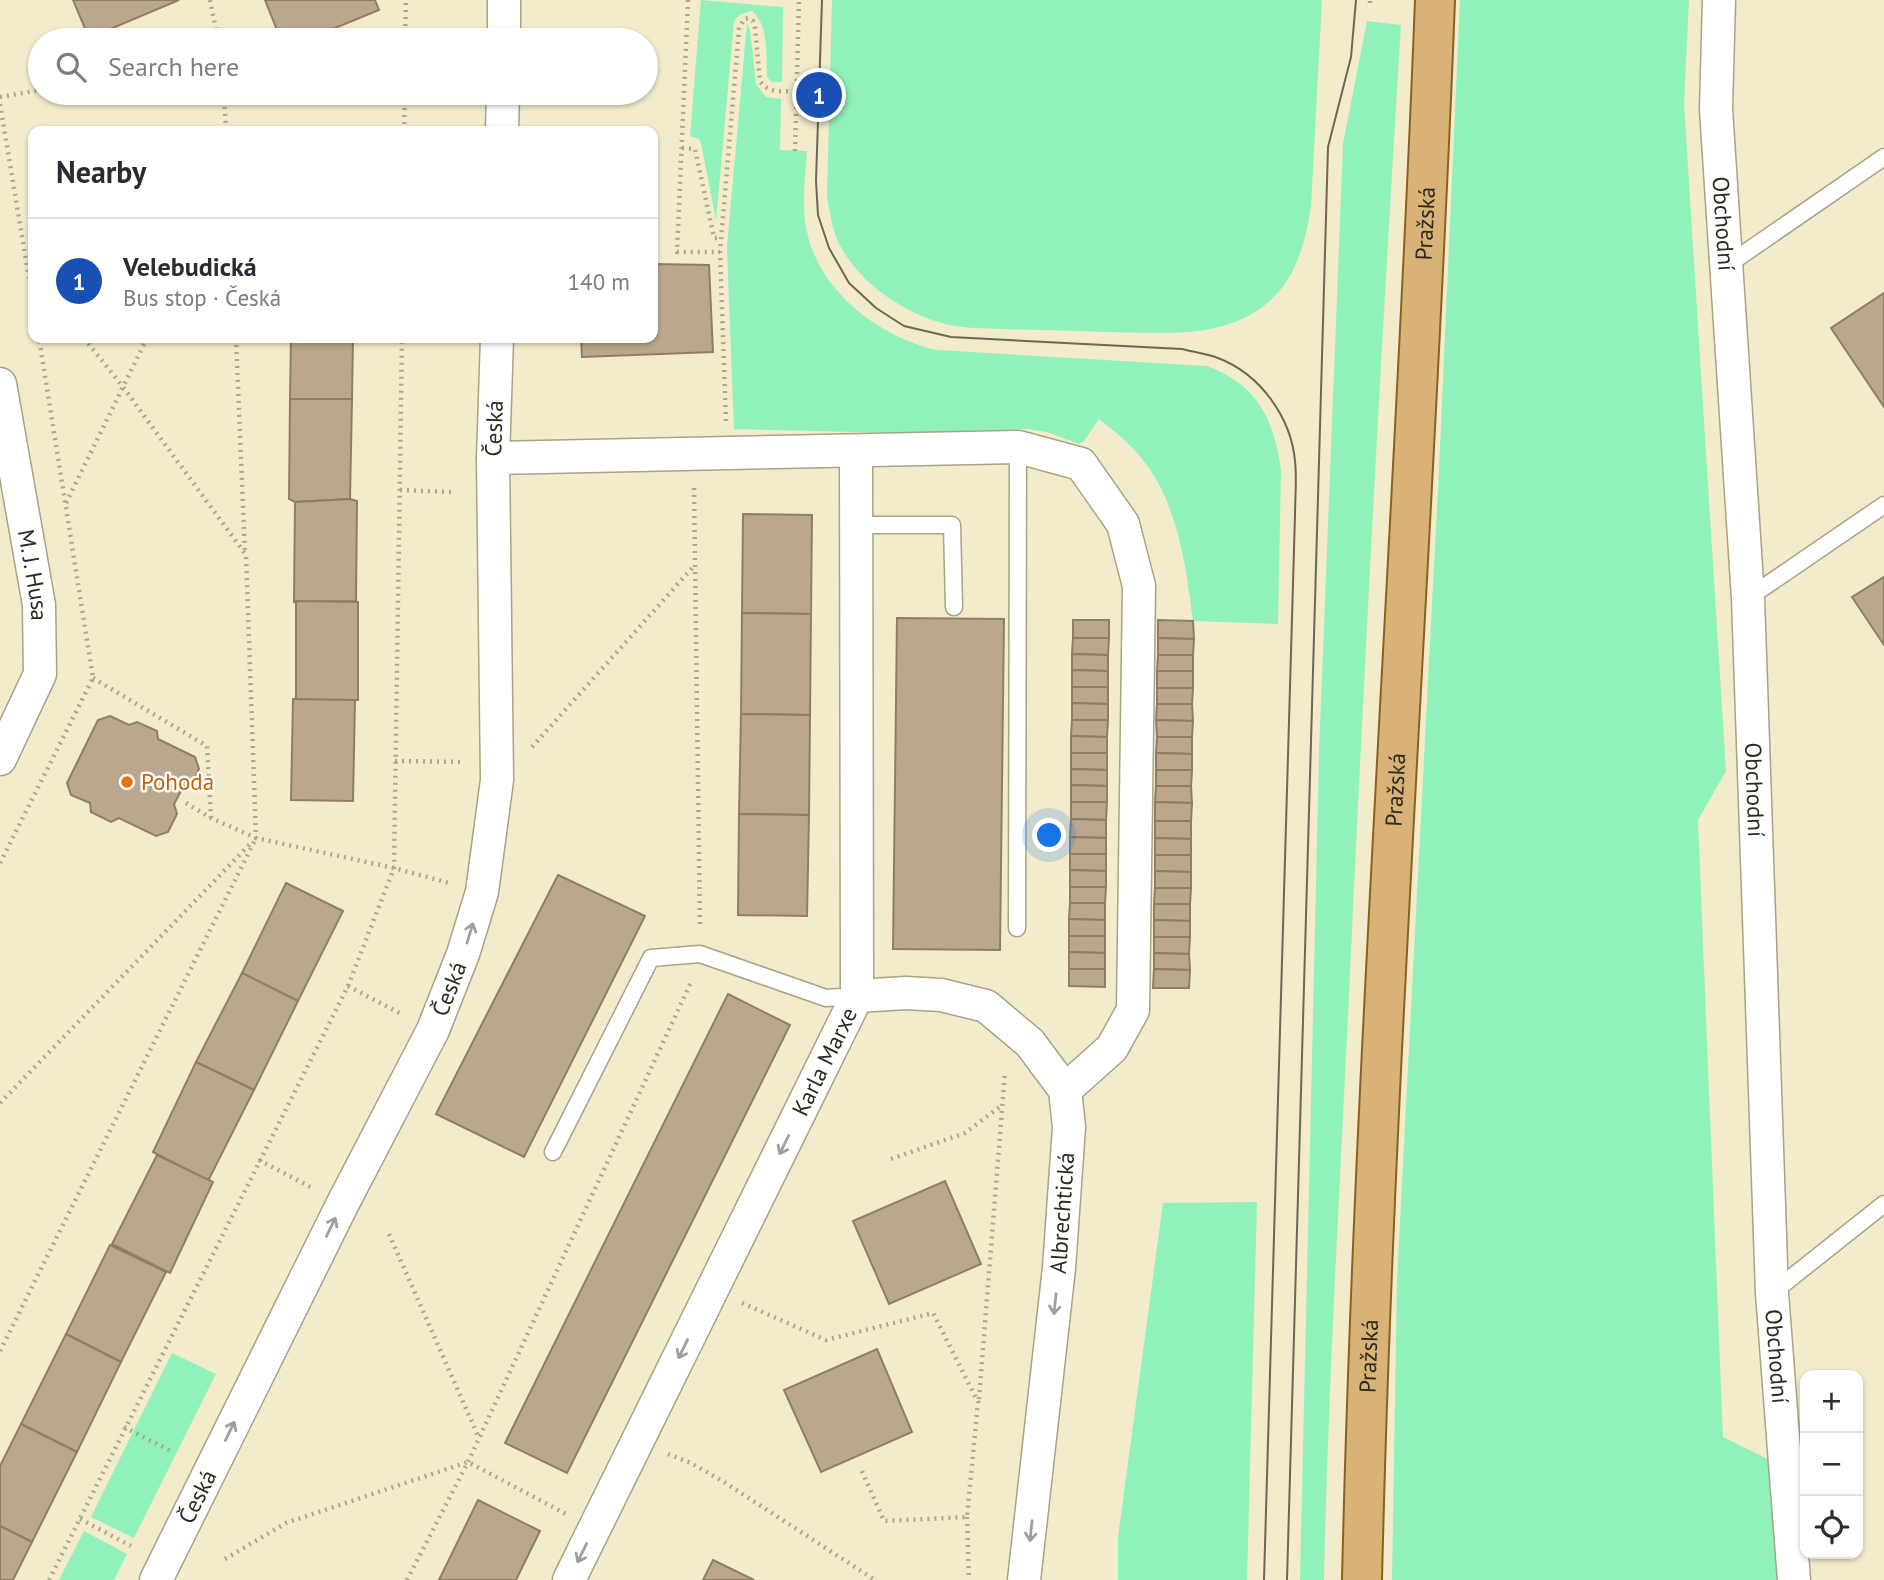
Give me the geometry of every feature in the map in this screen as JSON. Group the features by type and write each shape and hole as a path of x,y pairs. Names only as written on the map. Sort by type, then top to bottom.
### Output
{"main road":[{"name":"Pražská","path":"1362,1580 1367,1345 1435,0"}],"street":[{"path":"504,0 504,28"},
{"name":"Obchodní","path":"1719,0 1716,109 1748,598 1772,1293 1794,1580"},
{"path":"502,126 503,105"},
{"name":"Česká","path":"156,1580 432,1030 464,954 484,883 497,780 493,458 497,343"},
{"name":"M. J. Husa","path":"0,384 39,605 40,674 0,759"},
{"path":"493,458 1018,447 1081,464 1122,524 1139,586 1133,1010 1112,1048 1065,1090 1030,1043 986,1006 941,995 906,993 857,996"},
{"name":"Karla Marxe","path":"569,1580 857,996 856,451"},
{"name":"Albrechtická","path":"1024,1580 1059,1268 1069,1127 1065,1090"}],"lane":[{"path":"1726,266 1884,157"},
{"path":"1017,928 1018,447"},
{"path":"1748,598 1884,505"},
{"path":"858,525 952,525 954,607"},
{"path":"552,1152 651,958 700,954 826,998 857,996"},
{"path":"1772,1293 1884,1204"}],"path":[{"path":"210,0 216,28"},
{"path":"405,28 406,0"},
{"path":"688,0 677,252 720,252"},
{"path":"795,150 799,0"},
{"path":"727,453 720,252 739,29 744,19 752,21 755,28 764,88 769,91 797,90"},
{"path":"0,97 28,92"},
{"path":"0,104 28,273"},
{"path":"225,105 226,126"},
{"path":"404,126 405,105"},
{"path":"682,148 695,149 714,238 721,238"},
{"path":"88,343 246,555"},
{"path":"66,503 145,343"},
{"path":"0,1352 257,838 236,343"},
{"path":"49,1580 348,986 394,868 402,343"},
{"path":"407,1580 468,1462 695,974 700,954 694,481"},
{"path":"400,490 451,492"},
{"path":"529,750 695,565"},
{"path":"93,678 207,746 211,818"},
{"path":"395,761 468,762"},
{"path":"186,803 211,818 257,838 394,868 484,883"},
{"path":"0,1102 257,838"},
{"path":"348,986 414,1020"},
{"path":"969,1580 967,1517 1005,1072"},
{"path":"891,1158 965,1133 1002,1105"},
{"path":"259,1160 300,1181"},
{"path":"389,1234 479,1438"},
{"path":"734,1300 825,1340 933,1313 978,1402"},
{"path":"124,1427 173,1452"},
{"path":"661,1451 691,1463 724,1482 875,1580"},
{"path":"225,1559 286,1523 468,1462 570,1516"},
{"path":"860,1469 884,1521 967,1517"},
{"path":"79,1520 131,1546"}],"green space":[{"path":"701,0 783,7 782,82 772,82 767,77 764,32 757,17 752,11 739,16 734,22 716,220 701,143 699,139 690,136"},
{"path":"832,0 1322,0 1311,206 1302,249 1290,275 1273,298 1244,318 1206,330 1186,332 965,327 926,318 896,303 869,283 847,258 839,244 832,221 827,197"},
{"path":"1460,0 1689,0 1684,103 1726,771 1698,820 1723,1437 1776,1463 1783,1580 1392,1580 1397,1280"},
{"path":"1367,21 1401,25 1361,752 1331,1360 1324,1580 1300,1580 1319,753 1343,144"},
{"path":"747,23 756,84 766,97 781,99 780,150 807,151 804,212 814,254 824,274 838,292 873,322 893,334 936,350 1207,366 1239,383 1251,393 1268,419 1281,469 1278,624 1193,621 1178,536 1164,495 1137,453 1099,419 1079,444 1047,432 1027,429 897,433 734,429 727,247"},
{"path":"1257,1202 1247,1580 1118,1580 1118,1537 1163,1203"},
{"path":"172,1353 216,1374 134,1538 91,1517"},
{"path":"84,1531 127,1554 114,1580 59,1580"}],"building":[{"path":"73,0 179,0 113,28 85,28"},
{"path":"265,0 375,0 379,10 335,28 276,28"},
{"path":"658,264 709,265 713,352 582,357 581,343 658,343"},
{"path":"1884,293 1884,407 1831,328"},
{"path":"291,343 353,343 352,399 290,399"},
{"path":"290,399 352,399 350,499 295,502 289,499"},
{"path":"350,499 357,501 356,601 294,602 295,502"},
{"path":"743,514 812,515 811,614 742,613"},
{"path":"1884,577 1884,645 1852,597"},
{"path":"296,601 358,602 358,700 296,700"},
{"path":"742,613 811,614 810,715 741,714"},
{"path":"897,618 1004,619 1000,950 893,949"},
{"path":"1073,620 1109,620 1109,638 1073,638"},
{"path":"1158,620 1193,621 1194,639 1158,638"},
{"path":"1073,638 1109,638 1108,655 1072,654"},
{"path":"1158,638 1194,639 1193,655 1158,655"},
{"path":"1072,654 1108,655 1108,671 1072,670"},
{"path":"1158,655 1193,655 1193,671 1157,671"},
{"path":"1072,670 1108,671 1108,687 1072,687"},
{"path":"1157,671 1193,671 1193,688 1157,688"},
{"path":"1072,687 1108,687 1108,704 1072,703"},
{"path":"1157,688 1193,688 1192,704 1157,704"},
{"path":"293,699 355,700 353,801 291,800"},
{"path":"1072,703 1108,704 1108,720 1072,720"},
{"path":"1157,704 1192,704 1193,721 1156,720"},
{"path":"741,714 810,715 809,815 739,814"},
{"path":"110,716 129,725 137,722 157,731 158,739 195,757 199,769 190,787 181,791 174,804 177,814 168,832 156,836 119,818 111,822 91,812 90,803 71,795 67,783 98,720"},
{"path":"1072,720 1108,720 1107,737 1071,736"},
{"path":"1156,720 1193,721 1192,737 1157,737"},
{"path":"1071,736 1107,737 1107,753 1071,753"},
{"path":"1157,737 1192,737 1192,754 1156,753"},
{"path":"1071,753 1107,753 1107,770 1071,769"},
{"path":"1156,753 1192,754 1192,770 1156,770"},
{"path":"1071,769 1107,770 1107,786 1071,785"},
{"path":"1156,770 1192,770 1191,786 1156,786"},
{"path":"1071,785 1107,786 1107,802 1071,802"},
{"path":"1156,786 1191,786 1192,803 1155,802"},
{"path":"1071,802 1107,802 1106,820 1071,819"},
{"path":"1155,802 1192,803 1191,821 1155,821"},
{"path":"739,814 809,815 807,916 738,915"},
{"path":"1071,819 1106,820 1106,838 1070,837"},
{"path":"1155,821 1191,821 1191,839 1155,838"},
{"path":"1070,837 1106,838 1106,854 1070,854"},
{"path":"1155,838 1191,839 1191,855 1155,855"},
{"path":"1070,854 1106,854 1106,871 1070,870"},
{"path":"1155,855 1191,855 1191,872 1155,871"},
{"path":"1070,870 1106,871 1106,887 1070,887"},
{"path":"1155,871 1191,872 1191,888 1155,888"},
{"path":"558,875 645,916 524,1157 436,1114"},
{"path":"286,883 343,911 298,1001 242,973"},
{"path":"1070,887 1106,887 1105,903 1070,903"},
{"path":"1155,888 1191,888 1190,904 1154,904"},
{"path":"1070,903 1105,903 1105,920 1069,919"},
{"path":"1154,904 1190,904 1190,921 1154,920"},
{"path":"1069,919 1105,920 1105,936 1069,936"},
{"path":"1154,920 1190,921 1190,937 1154,937"},
{"path":"1069,936 1105,936 1105,953 1069,952"},
{"path":"1154,937 1190,937 1189,954 1154,953"},
{"path":"1069,952 1105,953 1105,969 1069,969"},
{"path":"1154,953 1189,954 1190,970 1154,969"},
{"path":"1069,969 1105,969 1105,987 1069,986"},
{"path":"1154,969 1190,970 1189,988 1153,988"},
{"path":"242,973 298,1001 254,1090 196,1062"},
{"path":"728,994 790,1025 567,1473 505,1443"},
{"path":"196,1062 254,1090 208,1181 153,1152"},
{"path":"157,1155 213,1182 170,1273 112,1244"},
{"path":"945,1181 981,1264 889,1304 853,1221"},
{"path":"110,1245 166,1272 121,1362 66,1334"},
{"path":"66,1334 121,1362 77,1452 21,1424"},
{"path":"877,1349 912,1432 821,1472 784,1390"},
{"path":"21,1424 77,1452 32,1542 0,1526 0,1466"},
{"path":"478,1500 540,1531 516,1580 439,1580"},
{"path":"0,1526 32,1542 13,1580 0,1580"},
{"path":"713,1560 754,1580 703,1580"}],"tram line":[{"path":"822,0 816,181 818,215 829,248 849,283 876,308 904,326 951,337 1182,349 1218,358 1233,365 1260,386 1280,413 1292,445 1296,488 1264,1580"},
{"path":"1287,1580 1328,147 1351,57 1356,0"}],"place":[{"name":"Velebudická","path":"819,95"},
{"name":"Pohoda","path":"127,782"}]}
